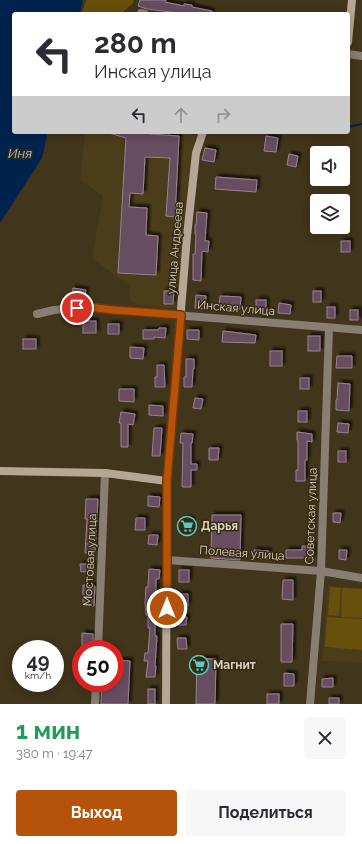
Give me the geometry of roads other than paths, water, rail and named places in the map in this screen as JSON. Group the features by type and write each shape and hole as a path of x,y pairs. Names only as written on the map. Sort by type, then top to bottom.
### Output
{"street":[{"path":"350,21 352,0"},
{"path":"350,54 362,56"},
{"name":"улица Андреева","path":"166,704 167,481 187,236 196,153 202,134"},
{"name":"Инская улица","path":"37,314 54,310 88,307 362,330"},
{"name":"Советская улица","path":"310,704 321,571 329,328"},
{"path":"0,471 106,473 167,481"},
{"name":"Мостовая улица","path":"98,640 106,473"},
{"name":"Полевая улица","path":"167,560 321,571 362,578"},
{"path":"95,704 96,692"}],"water":[{"name":"Иня","path":"0,0 83,0 80,12 12,12 12,134 48,134 42,158 0,223"}],"waterway":[{"path":"350,127 362,124"}],"place":[{"name":"Дарья","path":"187,526"},
{"name":"Магнит","path":"199,665"}]}
